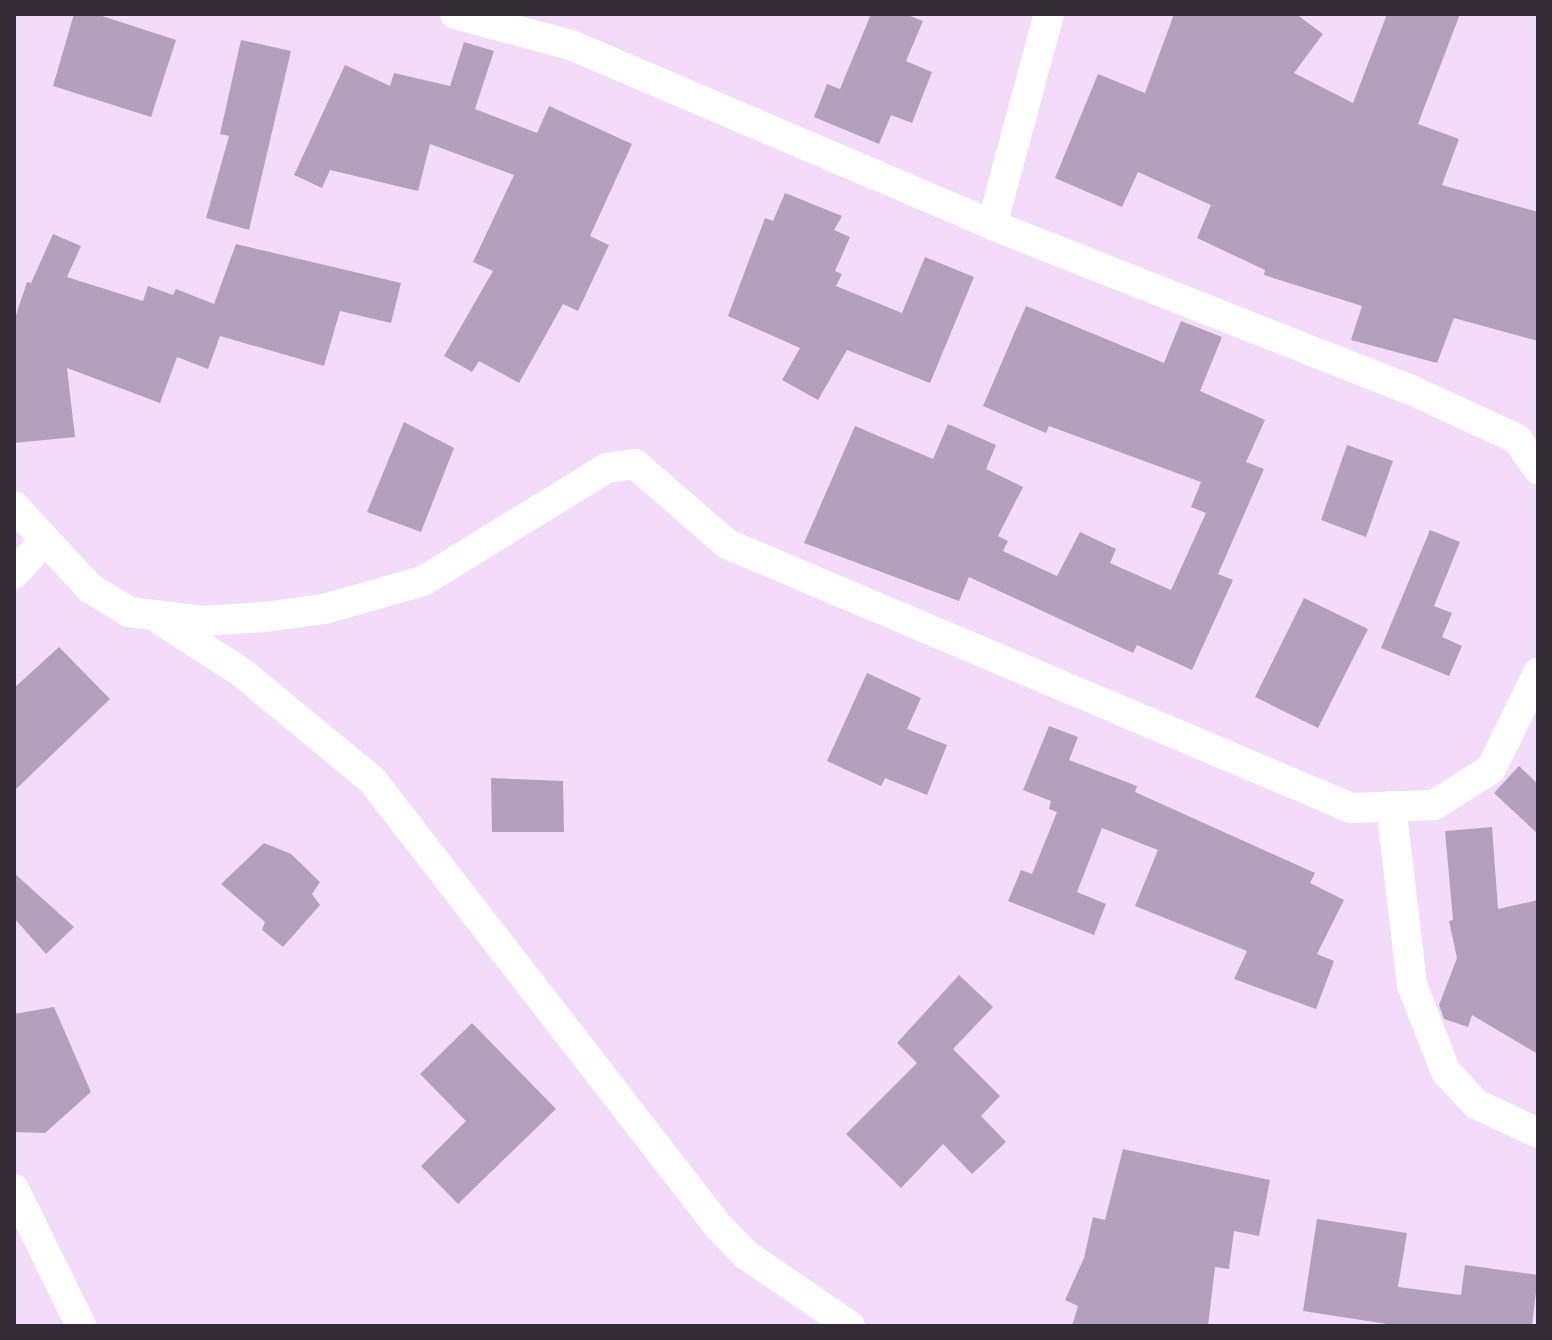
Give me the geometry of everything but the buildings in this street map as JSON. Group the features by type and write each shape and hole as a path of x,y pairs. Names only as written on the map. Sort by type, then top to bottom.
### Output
{"street":[{"path":"455,14 571,45 992,225 1409,389 1517,439 1538,469"},
{"path":"992,225 1049,14"},
{"path":"14,506 90,588 129,612 158,618 265,617 324,609 423,581 607,468 635,464 727,544 1351,808 1434,805 1491,769 1538,673"},
{"path":"14,574 45,540"},
{"path":"158,618 241,672 372,780 718,1226 745,1254 850,1326"},
{"path":"1391,806 1412,985 1446,1072 1476,1104 1538,1133"},
{"path":"14,1189 81,1326"}]}
